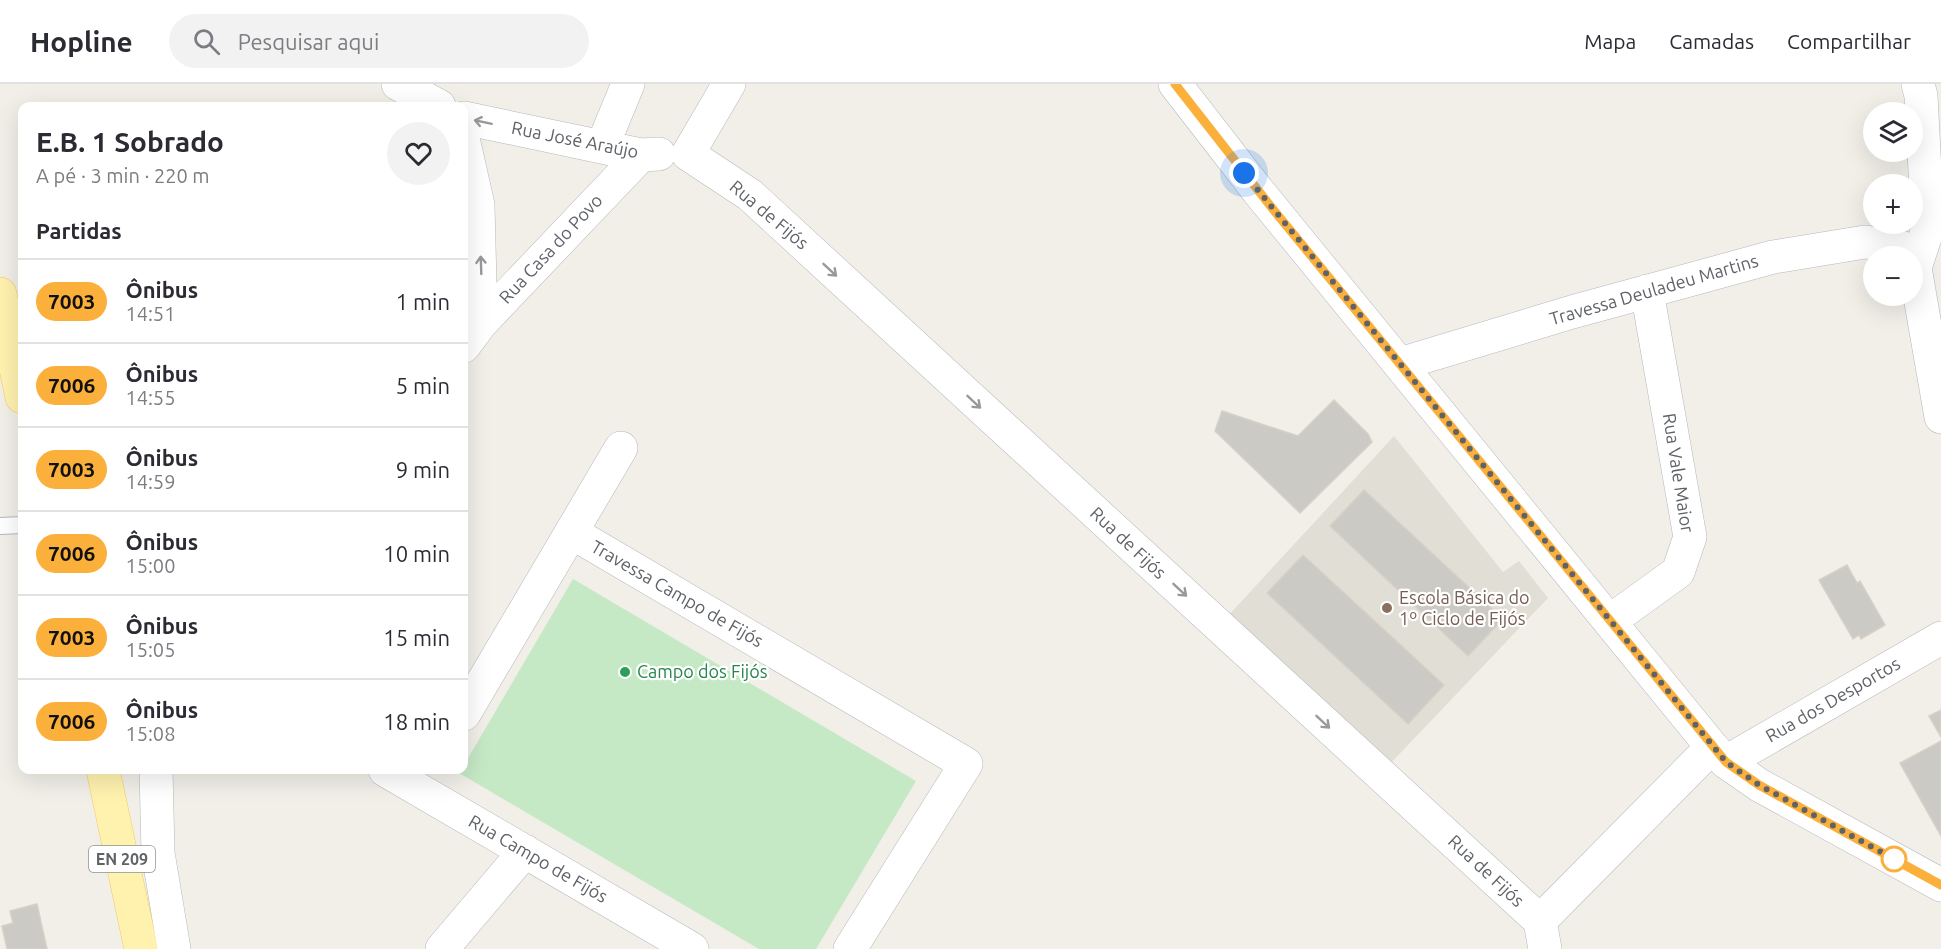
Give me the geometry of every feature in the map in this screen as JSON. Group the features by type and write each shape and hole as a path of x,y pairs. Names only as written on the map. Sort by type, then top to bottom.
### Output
{"main road":[{"path":"0,294 18,379"},
{"name":"EN 209","path":"104,774 139,940"}],"street":[{"path":"398,84 432,102"},
{"path":"602,147 628,84"},
{"path":"687,154 729,84"},
{"path":"1175,84 1258,190 1719,755 1759,785 1941,885"},
{"path":"1918,84 1921,96 1928,228 1920,246"},
{"name":"Rua José Araújo","path":"468,119 641,154 687,154"},
{"name":"Rua Casa do Povo","path":"472,334 641,154"},
{"name":"Rua de Fijós","path":"687,154 750,195 1543,935"},
{"path":"468,161 478,205 472,334"},
{"name":"Travessa Deuladeu Martins","path":"1400,364 1572,312 1773,257 1865,242 1894,246"},
{"name":"Rua Vale Maior","path":"1610,621 1678,572 1690,537 1647,291"},
{"path":"1920,306 1941,417"},
{"name":"Travessa Campo de Fijós","path":"468,707 621,448"},
{"name":"Travessa Campo de Fijós","path":"571,532 966,764 850,949"},
{"name":"Rua dos Desportos","path":"1543,935 1719,755 1941,638"},
{"path":"156,774 158,852 174,949"},
{"name":"Rua Campo de Fijós","path":"403,774 425,779 525,851 692,949"},
{"path":"442,949 525,851"},
{"path":"139,940 165,949"}],"lane":[{"path":"0,526 18,525"}],"shaded area":[{"name":"Escola Básica do 1º Ciclo de Fijós","path":"1394,436 1503,572 1519,561 1548,598 1387,767 1226,618"}],"green space":[{"name":"Campo dos Fijós","path":"573,579 916,781 816,949 759,949 461,774 468,774 468,758"}],"building":[{"path":"1334,400 1368,434 1372,442 1300,513 1215,431 1222,411 1298,436"},
{"path":"1364,490 1503,619 1468,656 1330,526"},
{"path":"1303,555 1444,685 1408,724 1267,593"},
{"path":"1847,565 1857,583 1860,581 1885,625 1861,639 1859,635 1853,639 1819,580"},
{"path":"1941,710 1941,737 1929,716"},
{"path":"1941,741 1941,836 1900,763"},
{"path":"37,904 47,949 7,949 2,926 13,923 10,911"}],"bus line":[{"name":"7003","path":"1175,84 1272,208 1726,762 1759,785 1941,885"}],"place":[{"name":"Escola Básica do 1º Ciclo de Fijós","path":"1387,608"},
{"name":"Campo dos Fijós","path":"625,672"}],"route":[{"path":"1244,173 1726,762 1759,785 1894,859"}]}
